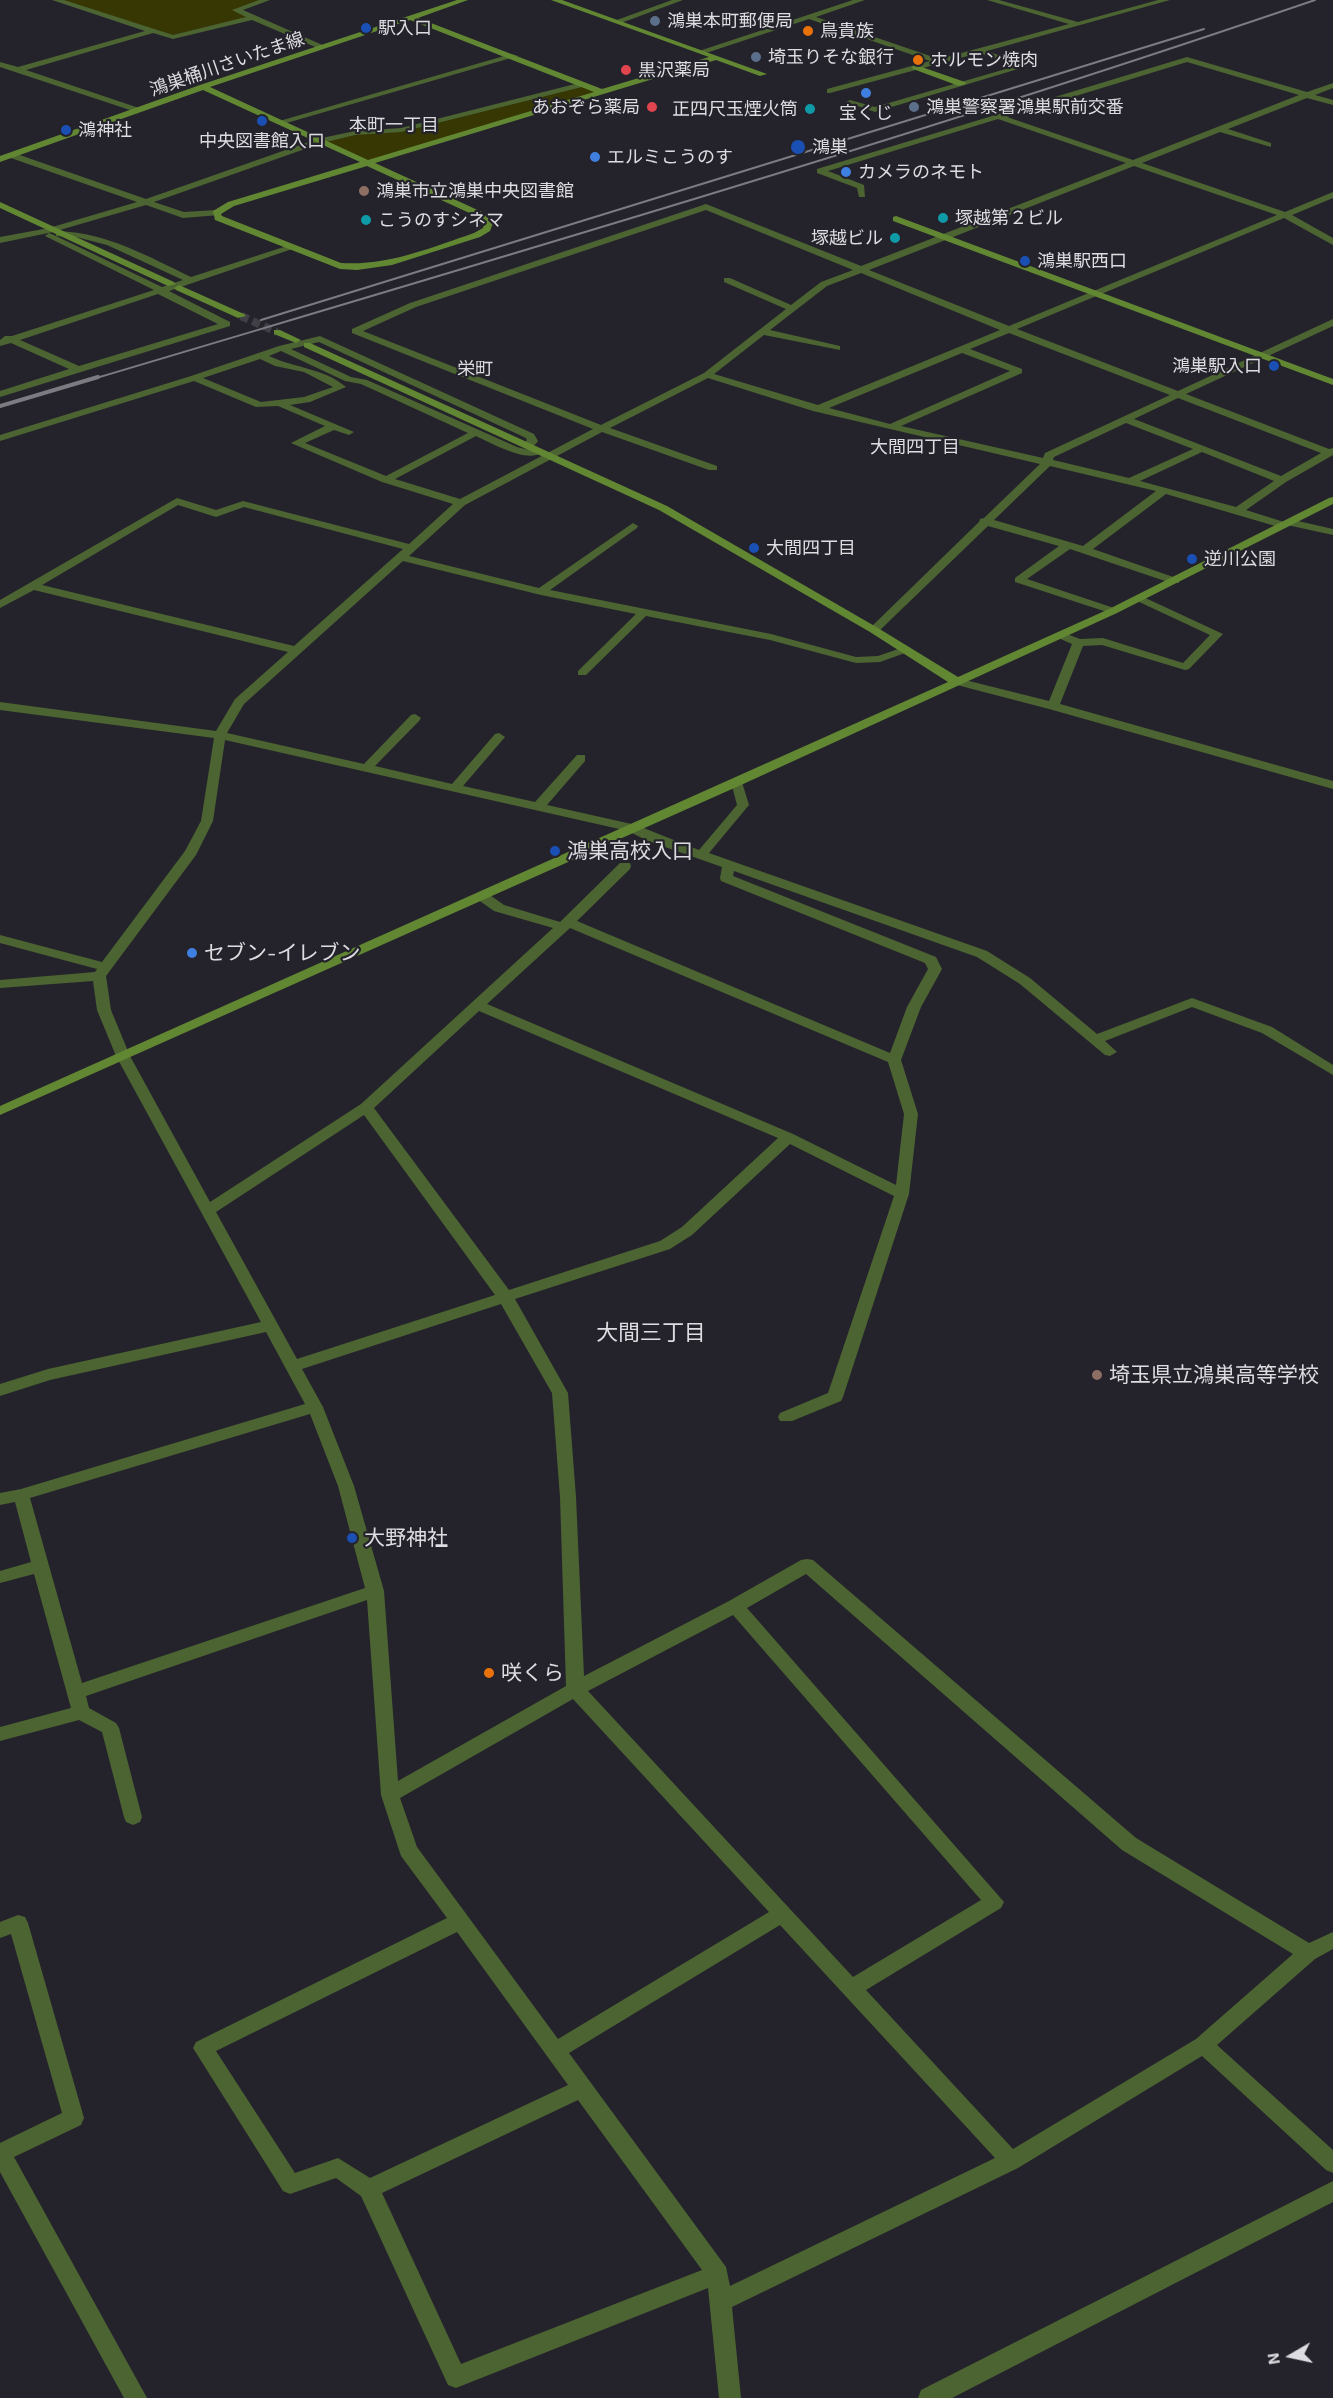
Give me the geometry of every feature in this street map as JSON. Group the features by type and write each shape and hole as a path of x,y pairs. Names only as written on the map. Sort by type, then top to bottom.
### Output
{"street":[{"path":"57,0 152,31 179,37 254,17"},
{"path":"266,0 236,10 323,47"},
{"name":"鴻巣桶川さいたま線","path":"0,159 203,87 465,0"},
{"path":"555,0 763,74"},
{"path":"618,21 679,0"},
{"path":"700,52 861,0"},
{"path":"991,0 1076,23"},
{"path":"830,91 1166,0"},
{"path":"809,17 937,61"},
{"path":"411,18 602,92"},
{"path":"18,70 152,31"},
{"path":"850,102 875,110 1024,66 977,50"},
{"path":"280,122 514,56"},
{"path":"11,155 183,215 216,213 231,204 715,58"},
{"path":"862,195 861,187 820,171 1187,59 1333,103"},
{"path":"1,65 136,110"},
{"path":"916,67 962,84"},
{"path":"0,240 55,232 320,141 355,133 402,129 583,84"},
{"path":"730,2398 718,2274 408,1850 390,1795 375,1591 346,1486 315,1407 123,1056 104,1010 102,971 191,852 207,820 220,735 239,702 461,503 549,455 707,375 824,284 1333,85"},
{"path":"203,87 479,214 488,220 489,226 483,233 370,267 340,266 218,218 216,213"},
{"path":"997,116 1285,215 1333,242"},
{"path":"1221,129 1268,145"},
{"path":"817,409 1333,195"},
{"path":"0,205 55,232 83,234 112,244 192,281"},
{"path":"713,468 602,429 355,331 413,305 706,207 1010,330 1332,452"},
{"path":"896,219 1333,382"},
{"path":"55,232 48,237 168,289 241,316"},
{"path":"5,341 293,247"},
{"path":"728,280 793,309"},
{"path":"0,394 227,324 168,289"},
{"path":"874,630 984,521 1048,462 1049,455 1333,322"},
{"path":"277,332 296,340"},
{"path":"764,332 837,348"},
{"path":"0,335 5,341 78,369"},
{"path":"0,438 194,378 282,348 320,339 530,436 533,441 527,445"},
{"path":"307,345 663,508 874,630 957,682 1053,706 1333,785"},
{"path":"282,348 348,379 364,382 515,450 549,455"},
{"path":"891,427 1019,371 961,350"},
{"path":"194,378 260,405 306,400 341,387 307,370 278,364 261,355"},
{"path":"707,375 817,409 1164,490 1286,523 1333,532"},
{"path":"281,404 349,432"},
{"path":"1126,419 1282,480"},
{"path":"334,426 296,443 386,480 461,503"},
{"path":"386,480 475,433"},
{"path":"1129,482 1201,449"},
{"path":"1239,510 1282,480 1332,452"},
{"path":"1085,550 1164,490"},
{"path":"0,1111 737,782 1113,611 1333,500"},
{"path":"0,605 177,501 216,514 243,504 411,548"},
{"path":"984,521 1085,550 1175,581"},
{"path":"541,592 633,526"},
{"path":"1068,545 1019,580 1113,611"},
{"path":"402,557 541,592 771,637 856,660 880,659 904,650"},
{"path":"33,586 295,650"},
{"path":"1060,635 1078,643 1103,641 1185,667 1216,634 1139,598"},
{"path":"582,673 644,612"},
{"path":"1053,706 1078,643"},
{"path":"0,706 220,735 632,828 701,855 982,954 1025,981 1110,1052"},
{"path":"367,768 414,718"},
{"path":"456,787 499,737"},
{"path":"538,806 581,758"},
{"path":"701,855 743,805 737,782"},
{"path":"729,865 726,878 931,960 934,969 914,1007 894,1060 911,1114 902,1194 835,1397 786,1417"},
{"path":"208,1210 366,1107 566,925 625,866"},
{"path":"482,896 500,908 566,925 894,1060"},
{"path":"0,939 102,971"},
{"path":"0,984 102,971"},
{"path":"1097,1039 1192,1002 1267,1030 1333,1071"},
{"path":"477,1005 788,1137 902,1194"},
{"path":"366,1107 506,1298 560,1393 568,1497 575,1689 1011,2161"},
{"path":"292,1366 665,1245 687,1231 788,1137"},
{"path":"1,1387 269,1326"},
{"path":"0,1499 21,1495 315,1407"},
{"path":"21,1495 81,1712"},
{"path":"390,1795 575,1689 735,1606 807,1565 1129,1844 1308,1953"},
{"path":"0,1577 41,1566"},
{"path":"75,1692 375,1591"},
{"path":"735,1606 994,1902 852,1988"},
{"path":"0,1734 81,1712 110,1728 133,1817"},
{"path":"555,2051 783,1914"},
{"path":"460,1921 203,2048 290,2184 338,2168 369,2189 456,2377 718,2274"},
{"path":"0,1930 18,1923 75,2118 0,2153 136,2398"},
{"path":"721,2301 1011,2161 1203,2045 1308,1953 1333,1940"},
{"path":"1203,2045 1333,2163"},
{"path":"369,2189 582,2088"},
{"path":"929,2398 1333,2191"}],"shaded area":[{"path":"56,0 266,0 237,10 254,17 179,37 152,31"},
{"path":"583,84 602,92 368,164 320,141 355,133 401,130"}],"tunnel":[{"path":"241,316 277,332"}],"railway":[{"path":"93,379 859,148 1315,0"},
{"path":"261,320 1204,29"},
{"path":"0,406 98,377"}],"place":[{"name":"鴻巣本町郵便局","path":"655,21"},
{"name":"駅入口","path":"366,28"},
{"name":"鳥貴族","path":"808,31"},
{"name":"埼玉りそな銀行","path":"756,57"},
{"name":"ホルモン焼肉","path":"918,60"},
{"name":"黒沢薬局","path":"626,70"},
{"name":"宝くじ","path":"866,93"},
{"name":"あおぞら薬局","path":"652,107"},
{"name":"鴻巣警察署鴻巣駅前交番","path":"914,107"},
{"name":"正四尺玉煙火筒","path":"810,109"},
{"name":"中央図書館入口","path":"262,121"},
{"name":"鴻神社","path":"66,130"},
{"name":"鴻巣","path":"798,147"},
{"name":"エルミこうのす","path":"595,157"},
{"name":"カメラのネモト","path":"846,172"},
{"name":"鴻巣市立鴻巣中央図書館","path":"364,191"},
{"name":"塚越第２ビル","path":"943,218"},
{"name":"こうのすシネマ","path":"366,220"},
{"name":"塚越ビル","path":"895,238"},
{"name":"鴻巣駅西口","path":"1025,261"},
{"name":"鴻巣駅入口","path":"1274,366"},
{"name":"大間四丁目","path":"754,548"},
{"name":"逆川公園","path":"1192,559"},
{"name":"鴻巣高校入口","path":"555,851"},
{"name":"セブン-イレブン","path":"192,953"},
{"name":"埼玉県立鴻巣高等学校","path":"1097,1375"},
{"name":"大野神社","path":"352,1538"},
{"name":"咲くら","path":"489,1673"}],"district":[{"name":"本町一丁目","path":"394,125"},
{"name":"栄町","path":"475,369"},
{"name":"大間四丁目","path":"915,447"},
{"name":"大間三丁目","path":"651,1333"}]}
